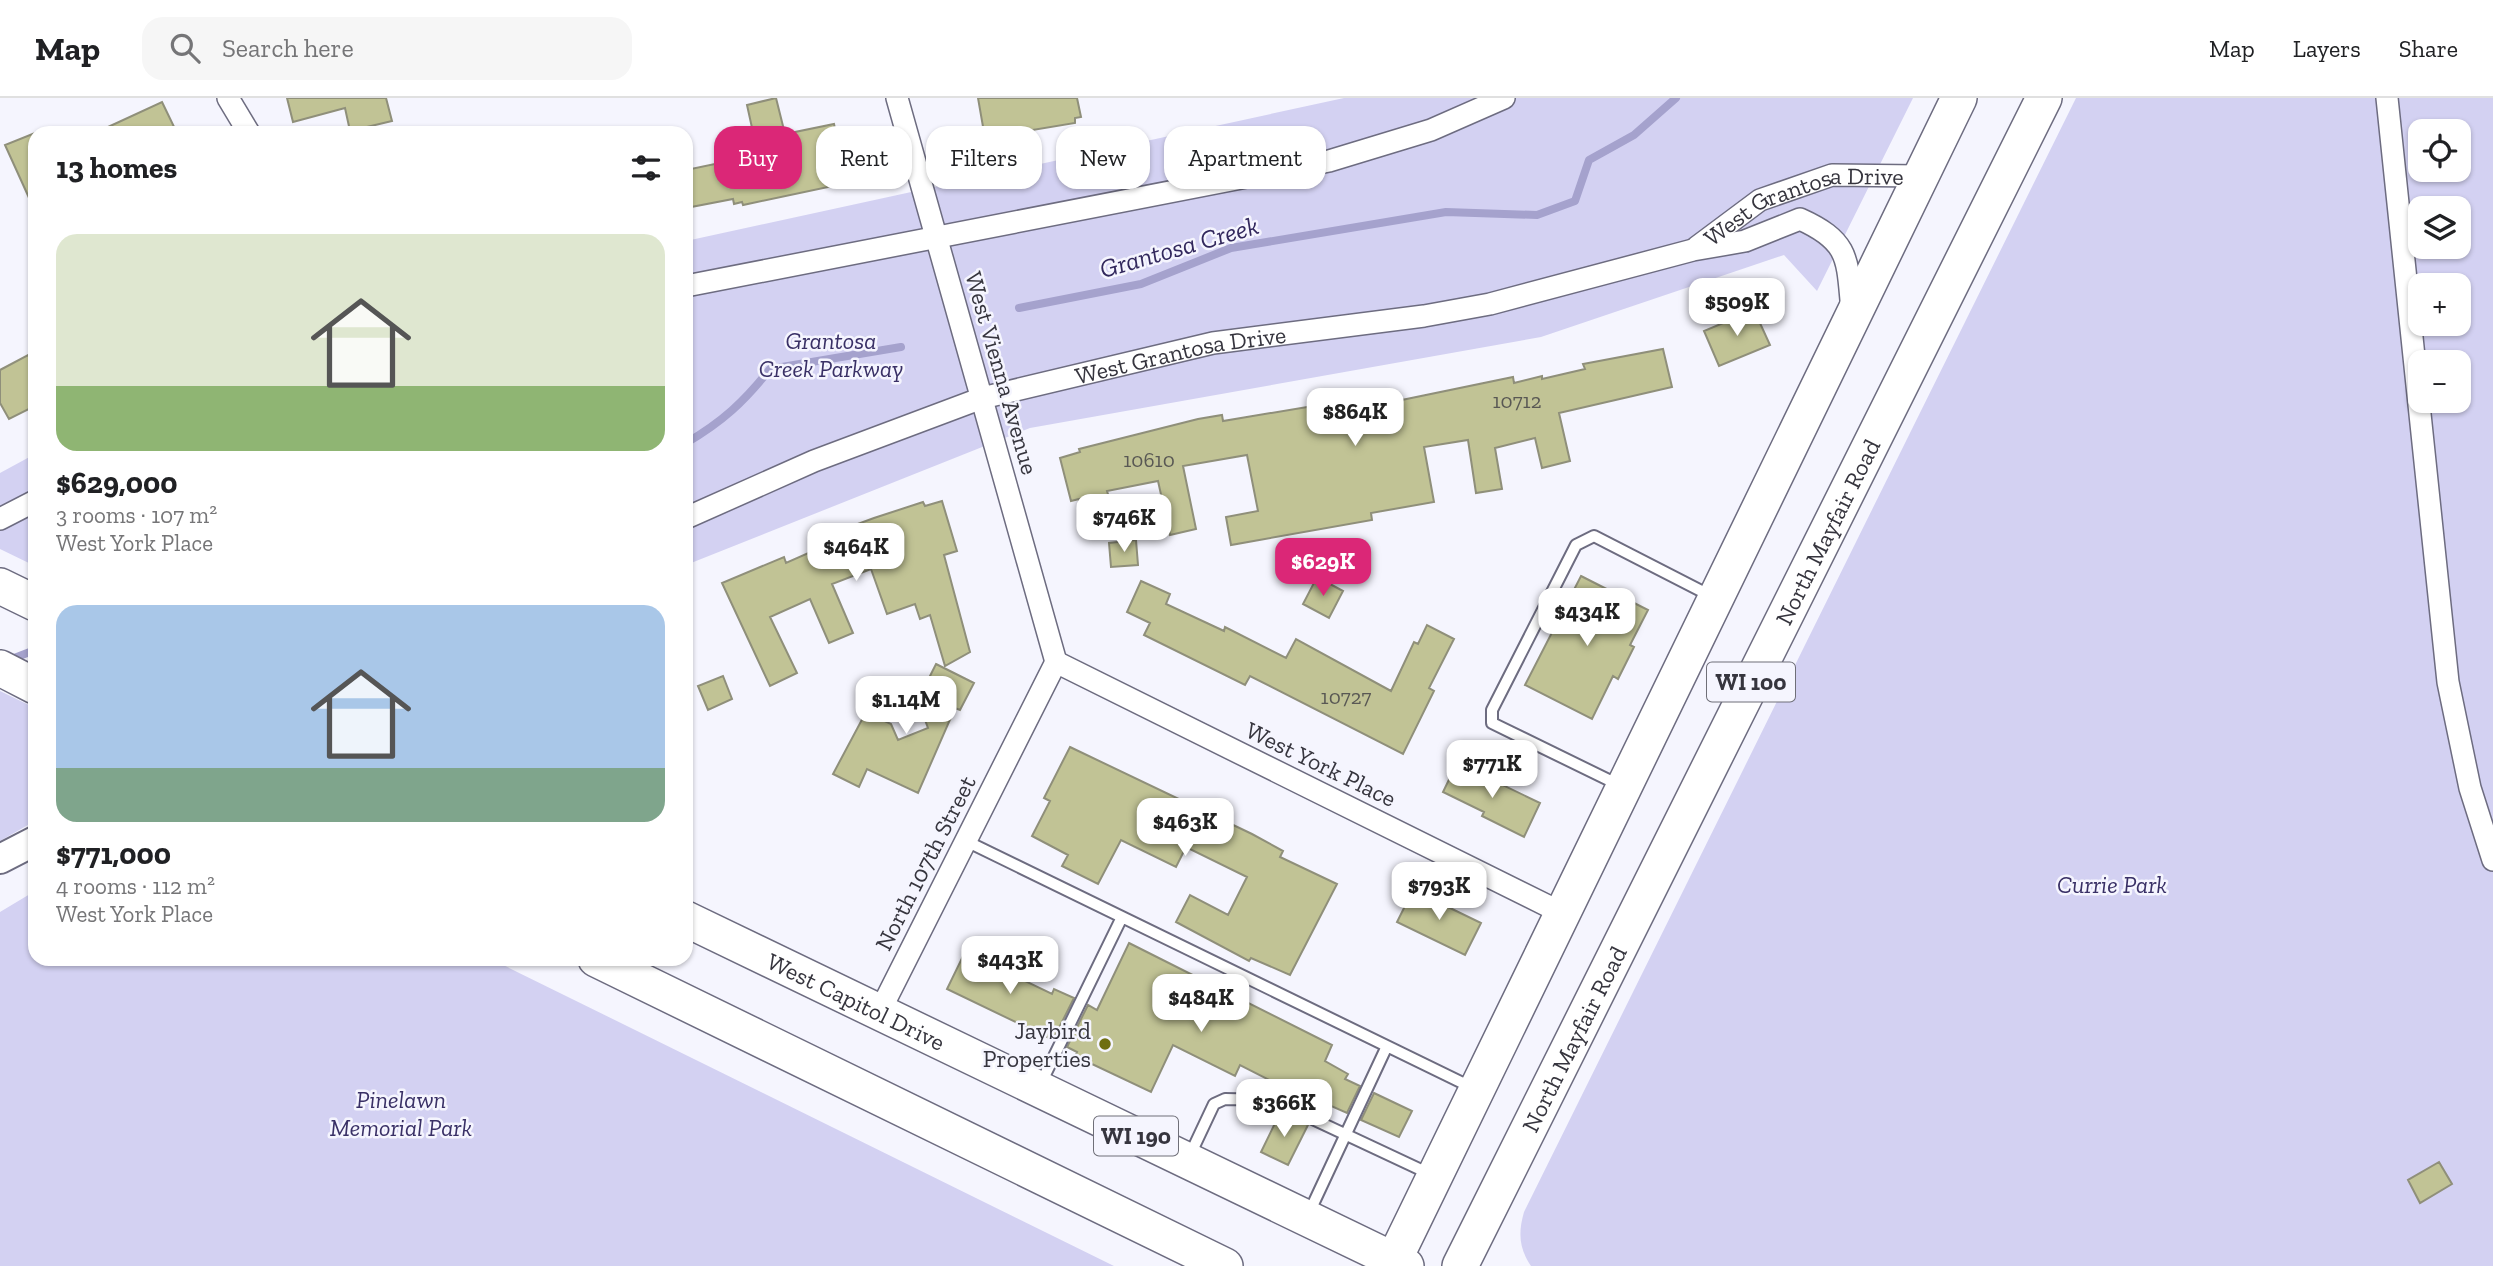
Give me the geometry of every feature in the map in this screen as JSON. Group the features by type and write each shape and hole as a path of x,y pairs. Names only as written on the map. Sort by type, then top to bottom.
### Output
{"main road":[{"name":"WI 100","path":"1397,1264 1434,1177 1852,313 1959,98"},
{"name":"North Mayfair Road","path":"1460,1266 2044,98"},
{"path":"0,668 28,682"},
{"name":"West Capitol Drive","path":"693,922 1397,1264"},
{"path":"610,966 1225,1266"}],"street":[{"path":"228,98 245,126"},
{"name":"West Vienna Avenue","path":"897,98 1056,662"},
{"path":"693,285 1329,161 1431,130 1504,98"},
{"path":"2388,98 2448,682 2470,788 2493,860"},
{"name":"West Grantosa Drive","path":"1693,250 1760,200 1832,175 1920,176"},
{"name":"West Grantosa Drive","path":"693,515 814,461 982,398 1213,343 1424,316 1490,304 1693,250 1745,241 1800,219 1826,231 1846,257 1852,313"},
{"path":"0,519 28,505"},
{"name":"North 107th Street","path":"879,1013 1056,662"},
{"name":"West York Place","path":"1056,662 1562,913"},
{"path":"0,859 28,845"}],"lane":[{"path":"1623,787 1492,723 1492,710 1576,545 1594,536 1715,598"},
{"path":"965,841 1476,1090"},
{"path":"1038,1089 1122,917"},
{"path":"1306,1218 1387,1046"},
{"path":"1188,1161 1214,1104 1225,1099 1272,1100 1434,1177"}],"green space":[{"name":"Grantosa Creek Parkway","path":"1344,98 1913,98 1817,291 1784,255 1541,337 1030,428 693,562 693,239 926,189 1042,189 1042,164 1056,161 1056,189 1150,189 1150,140 1164,137 1164,189 1326,189 1326,126 1215,126"},
{"name":"Currie Park","path":"2076,98 2493,98 2493,1266 1531,1266 1524,1253 1521,1227 1524,1212"},
{"path":"28,458 28,563 0,549 0,473"},
{"path":"0,691 28,705 28,825 0,841"},
{"name":"Pinelawn Memorial Park","path":"28,895 28,966 505,966 1114,1266 0,1266 0,912"}],"building":[{"path":"287,98 386,98 392,121 371,126 349,126 345,108 293,122"},
{"path":"776,98 783,126 752,126 747,105"},
{"path":"978,98 1077,98 1081,117 1075,118 1075,123 1042,128 1042,126 983,126"},
{"path":"162,102 174,126 110,126"},
{"path":"816,128 816,189 819,189 743,205 742,202 734,204 733,199 693,207 693,169 714,164 714,189 802,189 802,131"},
{"path":"28,136 28,196 5,145"},
{"path":"1754,310 1770,345 1719,366 1704,331"},
{"path":"1663,349 1672,387 1559,413 1570,461 1542,468 1535,438 1495,448 1502,489 1476,493 1468,440 1424,447 1434,502 1371,513 1372,520 1231,545 1226,517 1258,511 1247,455 1183,466 1196,529 1170,535 1158,481 1107,491 1111,504 1082,511 1079,499 1071,501 1060,458 1080,452 1079,449 1198,419 1222,415 1223,421 1391,393 1392,402 1513,377 1514,383 1542,376 1542,379 1585,369 1583,364"},
{"path":"28,355 28,410 9,419 0,403 0,370"},
{"path":"942,501 957,551 944,555 970,652 945,666 930,615 920,619 915,604 887,614 871,569 832,584 853,633 829,643 810,599 770,617 797,673 770,686 722,583 784,557 786,563 829,544 825,536 923,502 925,506"},
{"path":"1136,540 1138,565 1111,567 1109,543"},
{"path":"1581,576 1648,610 1630,645 1634,647 1618,679 1613,676 1592,719 1525,685"},
{"path":"1317,577 1343,591 1329,618 1303,604"},
{"path":"1141,581 1170,594 1166,604 1224,631 1225,627 1286,658 1296,639 1391,691 1414,642 1418,644 1427,625 1454,639 1429,688 1434,691 1403,754 1250,676 1245,685 1144,635 1150,623 1127,612"},
{"path":"936,664 974,683 960,710 955,708 918,793 867,769 859,787 833,774 866,712 891,724 898,740 928,728 915,693 922,679 927,682"},
{"path":"723,676 732,699 708,710 698,686"},
{"path":"1070,747 1252,834 1283,851 1280,857 1337,884 1290,975 1251,958 1249,961 1176,922 1190,895 1228,915 1247,877 1186,847 1176,867 1121,840 1098,884 1062,866 1068,855 1032,836 1050,801 1044,798"},
{"path":"1457,763 1540,803 1524,837 1482,816 1484,812 1443,792"},
{"path":"1413,890 1481,923 1465,955 1397,922"},
{"path":"1129,943 1332,1045 1325,1061 1348,1074 1345,1079 1360,1086 1347,1113 1320,1101 1315,1111 1287,1098 1291,1091 1240,1065 1235,1076 1173,1045 1151,1092 1075,1056 1077,1052 1067,1047 1088,1005 1097,1010"},
{"path":"965,952 1052,994 1054,989 1074,998 1053,1040 947,989"},
{"path":"1374,1093 1412,1111 1399,1137 1361,1120"},
{"path":"1280,1113 1308,1125 1288,1165 1261,1152"},
{"path":"2439,1162 2452,1184 2420,1203 2408,1180"}],"waterway":[{"name":"Grantosa Creek","path":"1019,308 1141,284 1231,248 1446,212 1537,215 1575,201 1589,160 1634,135 1676,98"},
{"name":"Grantosa Creek","path":"693,439 732,410 770,369 901,347"},
{"name":"Grantosa Creek","path":"9,660 28,653"}],"place":[{"name":"Jaybird Properties","path":"1105,1044"}]}
